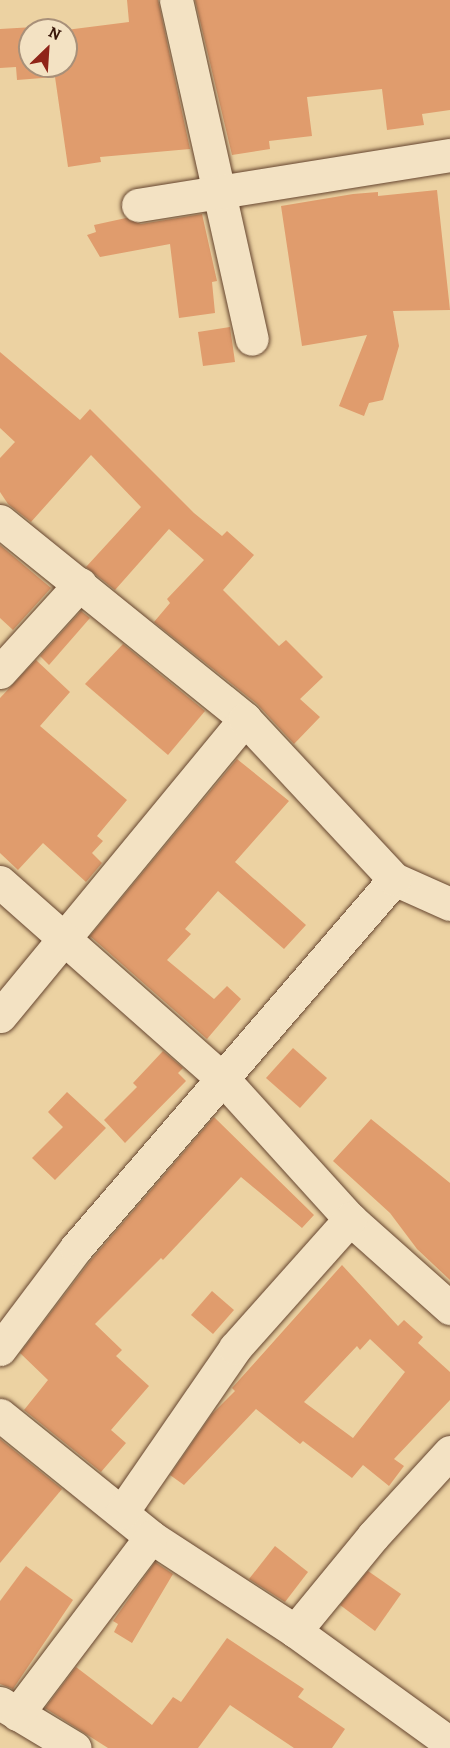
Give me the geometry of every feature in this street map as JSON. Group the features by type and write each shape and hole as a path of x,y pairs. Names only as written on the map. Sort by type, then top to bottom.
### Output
{"street":[{"path":"176,0 252,339"},
{"path":"138,205 450,156"},
{"path":"0,521 245,719 394,879 450,904"},
{"path":"0,672 80,584"},
{"path":"0,1016 245,719"},
{"path":"0,1349 76,1248 394,879"},
{"path":"0,882 223,1079 350,1219 450,1308"},
{"path":"122,1512 235,1348 350,1219"},
{"path":"0,1415 151,1537 295,1631 450,1743"},
{"path":"295,1631 373,1536 450,1452"},
{"path":"75,1748 8,1709 151,1537"}],"building":[{"path":"127,0 158,0 190,149 100,157 101,162 68,167 55,78 78,78 78,28 129,22"},
{"path":"195,0 450,0 450,110 422,114 424,125 387,130 382,89 307,97 312,136 269,141 270,149 232,155"},
{"path":"18,28 18,78 42,78 17,80 16,67 0,68 0,29"},
{"path":"437,190 450,310 393,311 399,346 383,400 369,403 364,416 339,406 367,335 302,346 281,206 353,194 378,192 378,196"},
{"path":"202,214 217,281 212,282 215,313 179,318 170,244 100,257 87,235 96,232 94,225 126,218 141,224"},
{"path":"230,327 235,362 203,366 198,332"},
{"path":"0,352 80,420 90,409 194,513 222,536 227,531 254,555 223,590 279,646 286,640 323,677 300,699 320,717 294,744 257,704 154,622 170,603 167,599 204,560 169,529 115,590 86,567 141,507 91,455 31,522 8,504 0,492 0,458 15,442 0,428"},
{"path":"0,545 51,588 13,630 0,618"},
{"path":"81,611 90,618 49,665 40,656"},
{"path":"123,644 205,711 168,755 85,684"},
{"path":"36,660 70,692 40,726 127,800 97,836 103,841 92,853 102,863 86,882 43,843 18,870 0,853 0,698"},
{"path":"237,759 289,801 235,862 306,925 284,949 218,891 185,929 191,934 167,960 214,999 227,986 241,999 207,1039 90,936"},
{"path":"293,1048 327,1078 300,1108 266,1078"},
{"path":"163,1051 183,1068 178,1073 186,1081 125,1143 104,1120 137,1087 133,1083"},
{"path":"67,1092 106,1128 55,1180 32,1158 63,1127 48,1112"},
{"path":"214,1117 314,1215 302,1228 241,1177 163,1260 161,1258 95,1324 122,1350 116,1356 149,1386 111,1430 126,1443 101,1472 24,1410 48,1380 20,1353 91,1260"},
{"path":"371,1119 450,1183 450,1280 417,1249 390,1213 333,1161"},
{"path":"342,1265 398,1326 404,1320 423,1337 418,1343 450,1372 450,1400 394,1459 404,1466 389,1486 363,1465 352,1478 303,1441 300,1444 256,1409 184,1485 170,1475 212,1414 235,1391 232,1388","holes":["370,1339 405,1372 353,1438 304,1402 357,1346 360,1350"]},
{"path":"212,1291 234,1310 213,1334 191,1315"},
{"path":"0,1439 62,1489 0,1563"},
{"path":"275,1546 308,1572 285,1602 249,1579"},
{"path":"155,1562 173,1574 132,1643 114,1632 118,1624 113,1621"},
{"path":"26,1566 73,1600 13,1689 0,1684 0,1601"},
{"path":"368,1571 401,1594 375,1631 340,1605"},
{"path":"227,1638 304,1689 298,1697 345,1729 332,1748 294,1748 230,1705 198,1748 108,1748 45,1708 76,1667 152,1725 173,1697 181,1702"}]}
